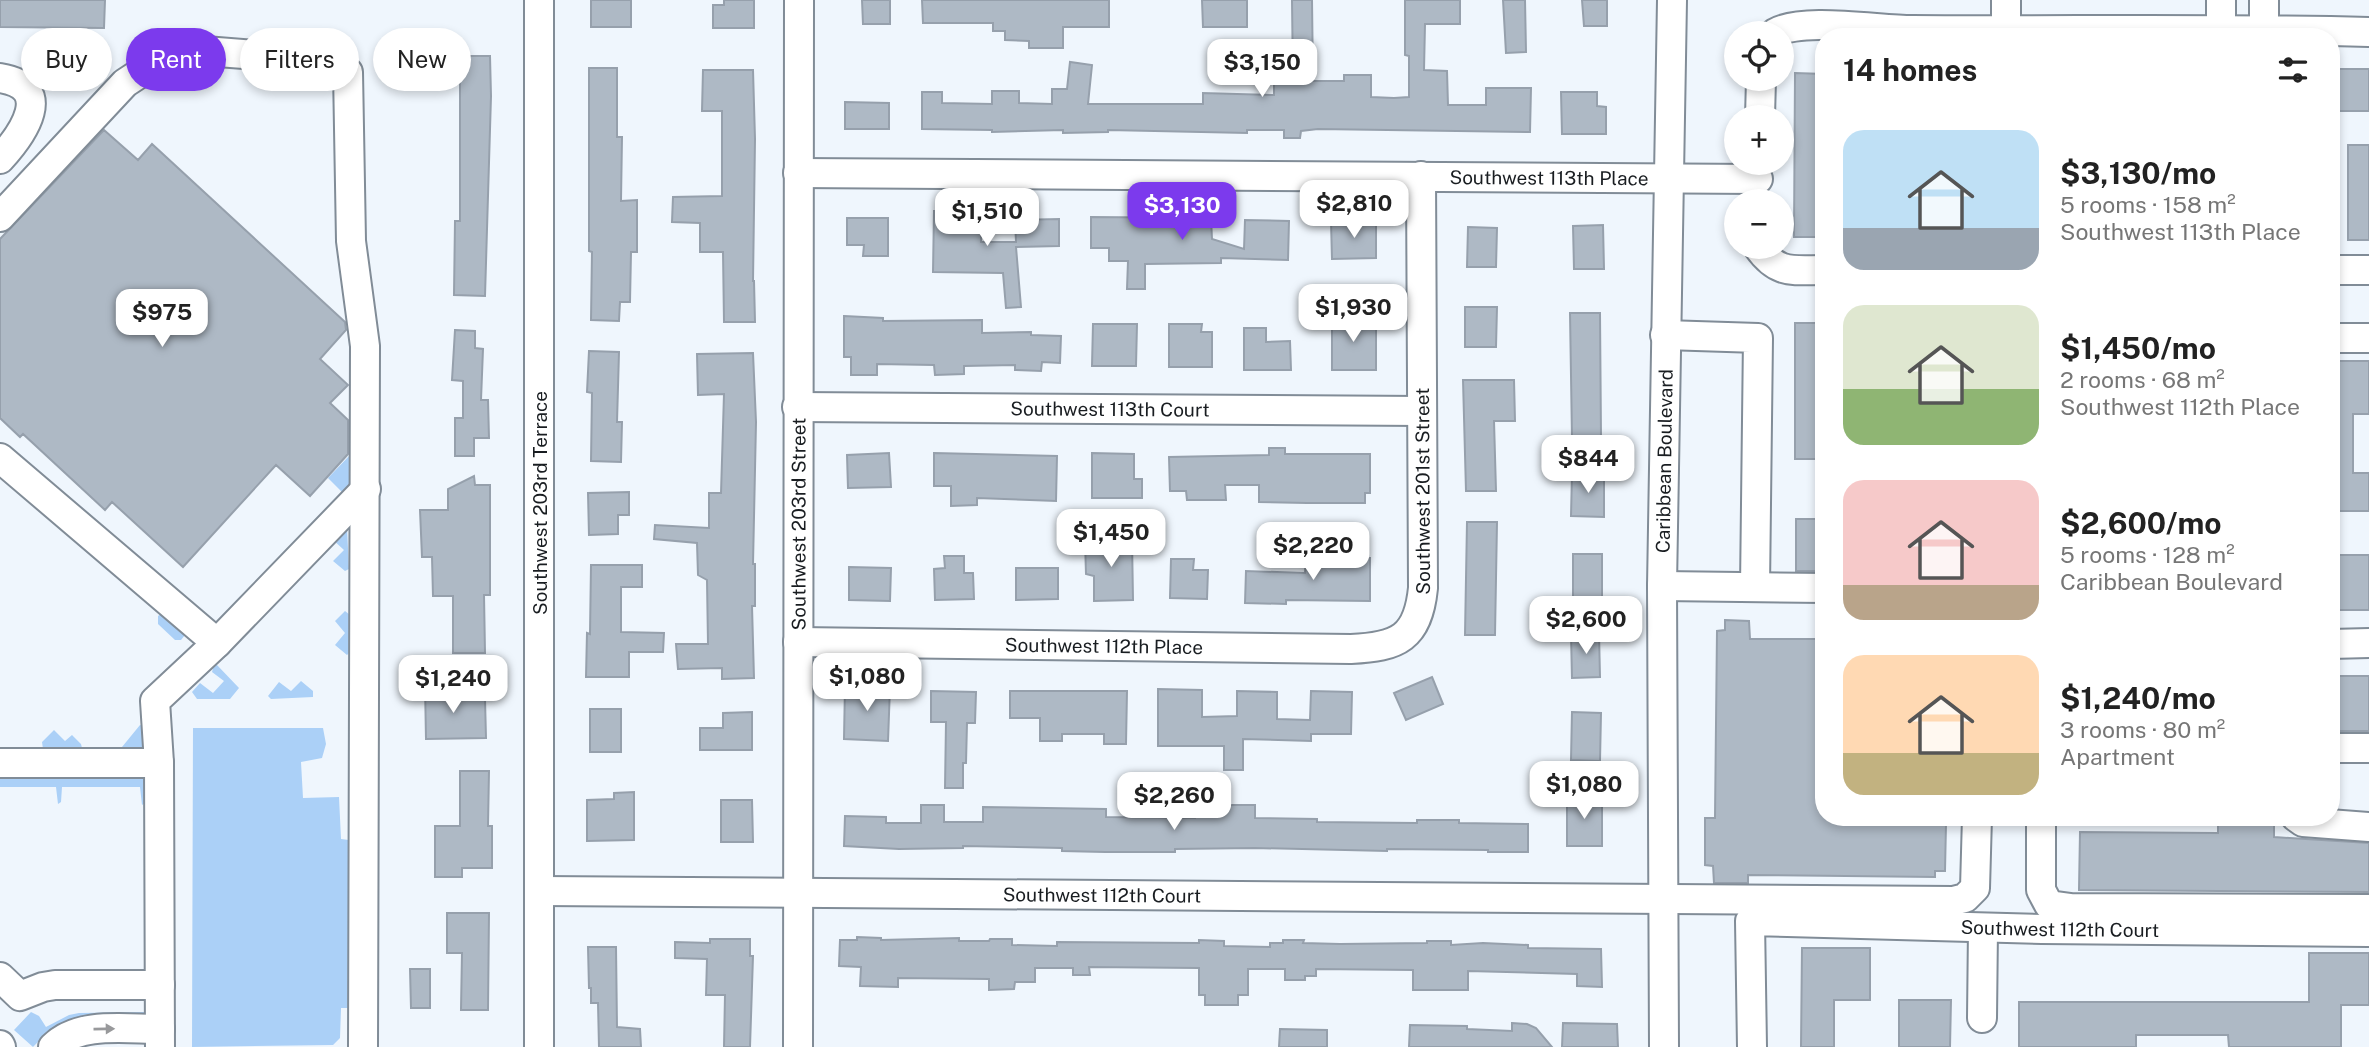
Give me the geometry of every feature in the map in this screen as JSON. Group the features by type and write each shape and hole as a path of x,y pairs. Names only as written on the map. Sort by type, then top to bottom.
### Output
{"street":[{"name":"Southwest 203rd Terrace","path":"539,0 539,1047"},
{"name":"Southwest 203rd Street","path":"798,1047 799,0"},
{"name":"Caribbean Boulevard","path":"1664,1047 1662,586 1672,0"},
{"path":"2006,0 2006,28"},
{"path":"2221,0 2221,28"},
{"path":"2264,0 2264,28"},
{"path":"1794,27 1860,28"},
{"path":"2340,31 2369,32"},
{"path":"0,217 125,83 160,60 205,51 257,55 348,72 351,241 365,346 363,1047"},
{"path":"0,78 14,81 27,91 30,108 24,130 0,159"},
{"name":"Southwest 113th Place","path":"798,173 1668,177 1758,181"},
{"name":"Southwest 201st Street","path":"1407,635 1418,614 1423,588 1421,176"},
{"path":"1767,259 1781,270 1815,270"},
{"path":"2340,270 2369,270"},
{"path":"1665,335 1758,338 1755,587"},
{"path":"2340,338 2369,338"},
{"name":"Southwest 113th Court","path":"797,407 1422,411"},
{"path":"0,458 217,643"},
{"path":"53,1047 72,1034 89,1029 160,1038 159,763 155,701 217,643 366,489"},
{"path":"1662,586 1815,588"},
{"name":"Southwest 112th Place","path":"798,642 1351,649 1395,643 1407,635"},
{"path":"2340,644 2369,643"},
{"path":"2340,748 2369,748"},
{"path":"0,763 159,763"},
{"path":"2340,825 2369,827"},
{"name":"Southwest 112th Court","path":"540,891 1953,901 1965,898 1975,888 1977,826"},
{"path":"2041,826 2041,890 2049,905 2071,908 2369,909"},
{"name":"Southwest 112th Court","path":"1752,1047 1750,921 1983,928 2369,932"},
{"path":"1982,1018 1983,928"},
{"path":"0,977 20,996 55,985 160,985"}],"shaded area":[{"path":"351,454 354,479 342,492 328,478"},
{"path":"347,528 349,569 345,571 333,561 344,550 332,539"},
{"path":"345,611 350,615 350,652 347,655 335,645 345,633 335,621"},
{"path":"164,612 183,628 185,635 181,640 175,640 158,624 158,616"},
{"path":"214,665 239,688 230,699 197,699 192,692 200,683 213,693 224,681 212,672"},
{"path":"301,681 313,691 313,697 271,699 268,696 279,682 291,691"},
{"path":"140,725 144,726 145,746 122,747"},
{"path":"193,728 323,728 326,744 322,758 301,762 303,798 339,797 341,839 349,840 349,1008 341,1008 340,1038 333,1045 192,1047"},
{"path":"54,730 65,741 72,735 82,748 43,749 42,742"},
{"path":"0,777 142,777 145,779 146,802 142,805 140,787 62,787 61,802 58,804 56,787 0,787"},
{"path":"31,1012 39,1016 46,1027 79,1013 144,1012 144,1015 84,1016 60,1025 33,1047 14,1030"}],"building":[{"path":"0,0 105,0 104,28 0,27"},
{"path":"591,0 631,0 631,27 591,27"},
{"path":"724,0 754,0 754,28 713,28 713,5 724,5"},
{"path":"862,0 890,0 890,24 863,24"},
{"path":"922,0 1109,0 1109,27 1063,27 1063,48 1029,48 1029,41 1005,40 1005,31 993,31 993,23 923,23"},
{"path":"1202,0 1247,0 1247,27 1203,27"},
{"path":"1292,0 1312,0 1313,81 1344,81 1344,75 1371,75 1371,97 1394,98 1409,97 1409,56 1405,55 1405,0 1460,0 1460,24 1425,24 1424,70 1447,71 1448,105 1486,105 1486,88 1531,88 1530,132 1318,129 1301,131 1300,138 1284,138 1284,130 1247,130 1247,133 1108,130 1063,133 1063,130 992,132 922,129 922,92 942,92 942,103 992,104 992,91 1019,91 1019,103 1052,104 1052,89 1067,89 1070,62 1092,65 1088,104 1203,104 1203,93 1274,95 1274,81 1293,81"},
{"path":"1503,0 1525,0 1526,52 1506,53"},
{"path":"1582,0 1607,0 1607,26 1584,26"},
{"path":"471,56 490,56 485,296 454,295 455,221 460,221 460,91 471,91"},
{"path":"589,68 617,68 617,137 622,137 621,201 637,200 637,252 631,252 630,302 620,302 619,321 591,320"},
{"path":"2340,69 2369,69 2369,111 2340,111"},
{"path":"703,70 753,70 755,322 724,322 723,252 700,252 700,223 672,222 673,197 722,196 722,111 702,111"},
{"path":"1795,73 1815,74 1815,237 1794,237"},
{"path":"1561,92 1597,92 1597,106 1606,107 1606,134 1562,134"},
{"path":"845,102 889,103 889,129 845,129"},
{"path":"104,130 138,160 152,144 345,322 346,330 320,359 348,385 330,403 348,420 348,454 310,496 276,465 183,567 112,502 105,510 23,434 20,437 0,418 0,239"},
{"path":"2348,145 2369,145 2369,240 2348,240"},
{"path":"934,211 981,212 981,242 1016,242 1015,220 1059,219 1059,246 1016,247 1021,307 1006,308 1003,273 933,272"},
{"path":"1091,217 1211,218 1212,239 1244,249 1245,220 1289,221 1288,260 1221,258 1221,263 1145,264 1145,289 1127,289 1128,261 1109,261 1109,248 1091,248"},
{"path":"847,218 888,218 888,256 863,256 864,245 847,245"},
{"path":"1331,221 1376,221 1376,258 1332,259"},
{"path":"1603,225 1604,269 1574,269 1573,226"},
{"path":"1468,227 1497,228 1496,267 1467,267"},
{"path":"1465,307 1497,307 1496,347 1465,347"},
{"path":"1570,313 1600,313 1601,438 1572,438"},
{"path":"1332,314 1358,314 1358,327 1376,327 1376,370 1332,370"},
{"path":"844,316 883,318 883,321 982,320 982,333 1031,332 1031,335 1061,336 1060,363 1042,362 1041,371 1015,370 1015,365 964,366 964,374 935,375 934,365 877,364 877,375 851,375 851,357 844,357"},
{"path":"1795,323 1815,323 1815,459 1795,459"},
{"path":"1093,324 1137,324 1136,366 1092,366"},
{"path":"1169,324 1202,324 1201,332 1212,332 1212,367 1169,367"},
{"path":"1244,328 1266,328 1266,342 1290,341 1291,370 1244,370"},
{"path":"455,330 475,331 475,348 483,349 481,400 488,400 489,438 474,438 474,456 455,456 455,418 463,418 463,381 452,380"},
{"path":"589,351 619,352 617,422 622,422 621,462 591,461 592,393 587,392"},
{"path":"753,353 756,422 753,564 755,606 752,606 754,678 722,679 722,668 678,669 676,644 708,644 707,580 698,575 697,543 654,539 655,525 709,528 709,493 721,493 724,394 698,395 697,354"},
{"path":"2340,361 2369,361 2369,414 2353,414 2353,473 2369,473 2369,511 2340,511"},
{"path":"1463,380 1514,380 1515,421 1494,421 1496,491 1466,491"},
{"path":"1269,448 1285,448 1285,454 1370,454 1370,493 1365,493 1365,503 1259,502 1259,485 1225,485 1226,500 1187,500 1186,491 1170,491 1169,457 1269,455"},
{"path":"889,453 891,487 848,488 847,455"},
{"path":"934,453 1057,456 1056,501 977,498 977,505 951,506 951,486 934,486"},
{"path":"1092,453 1134,454 1134,479 1142,479 1142,498 1092,498"},
{"path":"1572,474 1604,474 1604,517 1571,516"},
{"path":"474,476 475,485 490,485 490,595 484,595 485,653 453,653 453,596 433,596 432,557 422,557 420,510 448,510 448,489"},
{"path":"629,492 629,515 618,515 618,534 589,535 588,493"},
{"path":"1796,519 1815,519 1815,571 1796,571"},
{"path":"1467,522 1497,522 1495,635 1465,635"},
{"path":"1132,540 1133,600 1094,601 1094,576 1086,574 1085,541"},
{"path":"1573,554 1602,554 1602,599 1573,599"},
{"path":"2340,555 2369,555 2369,610 2340,610"},
{"path":"944,556 964,556 964,573 973,573 974,599 935,600 934,569 945,568"},
{"path":"1306,557 1370,558 1370,601 1286,600 1286,604 1245,603 1246,571 1305,573"},
{"path":"1171,559 1194,559 1193,570 1208,570 1207,599 1170,598"},
{"path":"591,565 642,565 642,587 621,587 621,632 664,633 663,652 629,652 629,677 586,677"},
{"path":"849,567 891,568 890,601 849,600"},
{"path":"1016,568 1058,568 1058,599 1016,600"},
{"path":"1725,620 1749,621 1750,639 1815,639 1815,826 1946,826 1945,871 1935,871 1935,877 1748,875 1748,883 1714,883 1713,866 1705,865 1705,818 1715,818 1717,631 1725,630"},
{"path":"1599,633 1600,677 1572,678 1571,634"},
{"path":"2340,676 2369,676 2369,731 2340,731"},
{"path":"1432,677 1443,704 1406,720 1394,693"},
{"path":"425,685 457,685 457,700 485,699 486,738 426,739"},
{"path":"845,686 890,687 888,741 844,739"},
{"path":"1158,689 1202,690 1202,717 1237,716 1237,691 1277,692 1277,719 1310,720 1311,691 1352,692 1351,734 1311,734 1311,741 1243,739 1243,770 1224,770 1224,746 1158,746"},
{"path":"931,691 976,692 975,723 967,723 963,788 945,788 946,722 931,722"},
{"path":"1010,691 1127,691 1126,744 1104,744 1104,734 1062,734 1062,741 1040,741 1040,718 1010,718"},
{"path":"590,709 621,709 621,752 590,752"},
{"path":"752,712 752,750 700,750 700,728 723,728 723,713"},
{"path":"1572,712 1601,713 1600,761 1571,760"},
{"path":"460,771 489,771 488,826 492,826 492,868 462,868 462,877 435,877 435,826 460,826"},
{"path":"634,792 634,840 587,841 587,800 614,799 614,793"},
{"path":"1567,796 1602,796 1602,846 1567,846"},
{"path":"721,800 752,800 753,842 721,842"},
{"path":"921,805 944,805 944,822 983,822 983,807 1106,809 1106,817 1195,818 1196,805 1255,805 1255,818 1317,819 1317,822 1417,823 1417,820 1459,820 1459,823 1528,824 1528,852 1255,848 1105,852 1062,851 1062,848 963,846 899,849 844,846 845,816 886,817 886,823 921,823"},
{"path":"2218,826 2274,826 2274,837 2369,843 2369,892 2079,890 2080,832 2218,833"},
{"path":"447,913 489,913 488,1010 461,1010 462,953 447,953"},
{"path":"857,937 881,940 1012,939 1012,945 1057,946 1057,942 1199,943 1199,940 1224,941 1224,946 1270,947 1270,943 1283,943 1283,940 1304,940 1303,943 1340,944 1451,941 1451,945 1483,943 1528,945 1528,948 1601,949 1602,987 1577,986 1577,974 1468,971 1468,990 1413,990 1413,970 1316,969 1316,976 1305,976 1305,980 1285,980 1285,969 1248,969 1248,995 1238,995 1238,1005 1205,1005 1205,995 1199,995 1199,968 1089,967 1090,975 1073,975 1073,968 1035,968 1035,982 1015,982 1014,989 989,990 989,979 898,978 898,987 860,986 861,967 839,966 840,940 857,940"},
{"path":"710,939 750,939 750,956 753,956 750,1047 724,1047 725,995 706,995 707,959 675,958 675,942 710,943"},
{"path":"588,947 616,947 617,1027 640,1029 641,1047 599,1047 598,1003 591,1003"},
{"path":"1802,948 1870,948 1870,1000 1834,1000 1834,1047 1801,1047"},
{"path":"2309,953 2369,953 2369,1005 2341,1005 2341,1047 2229,1047 2228,1035 2136,1035 2136,1047 2019,1047 2019,1002 2309,1002"},
{"path":"410,969 430,969 430,1008 411,1008"},
{"path":"1899,1000 1951,1000 1950,1047 1899,1047"},
{"path":"1512,1023 1536,1028 1552,1047 1409,1047 1410,1025 1467,1026 1467,1029 1512,1031"},
{"path":"1563,1023 1617,1024 1618,1047 1562,1047"},
{"path":"1280,1029 1327,1030 1327,1047 1279,1047"}]}
